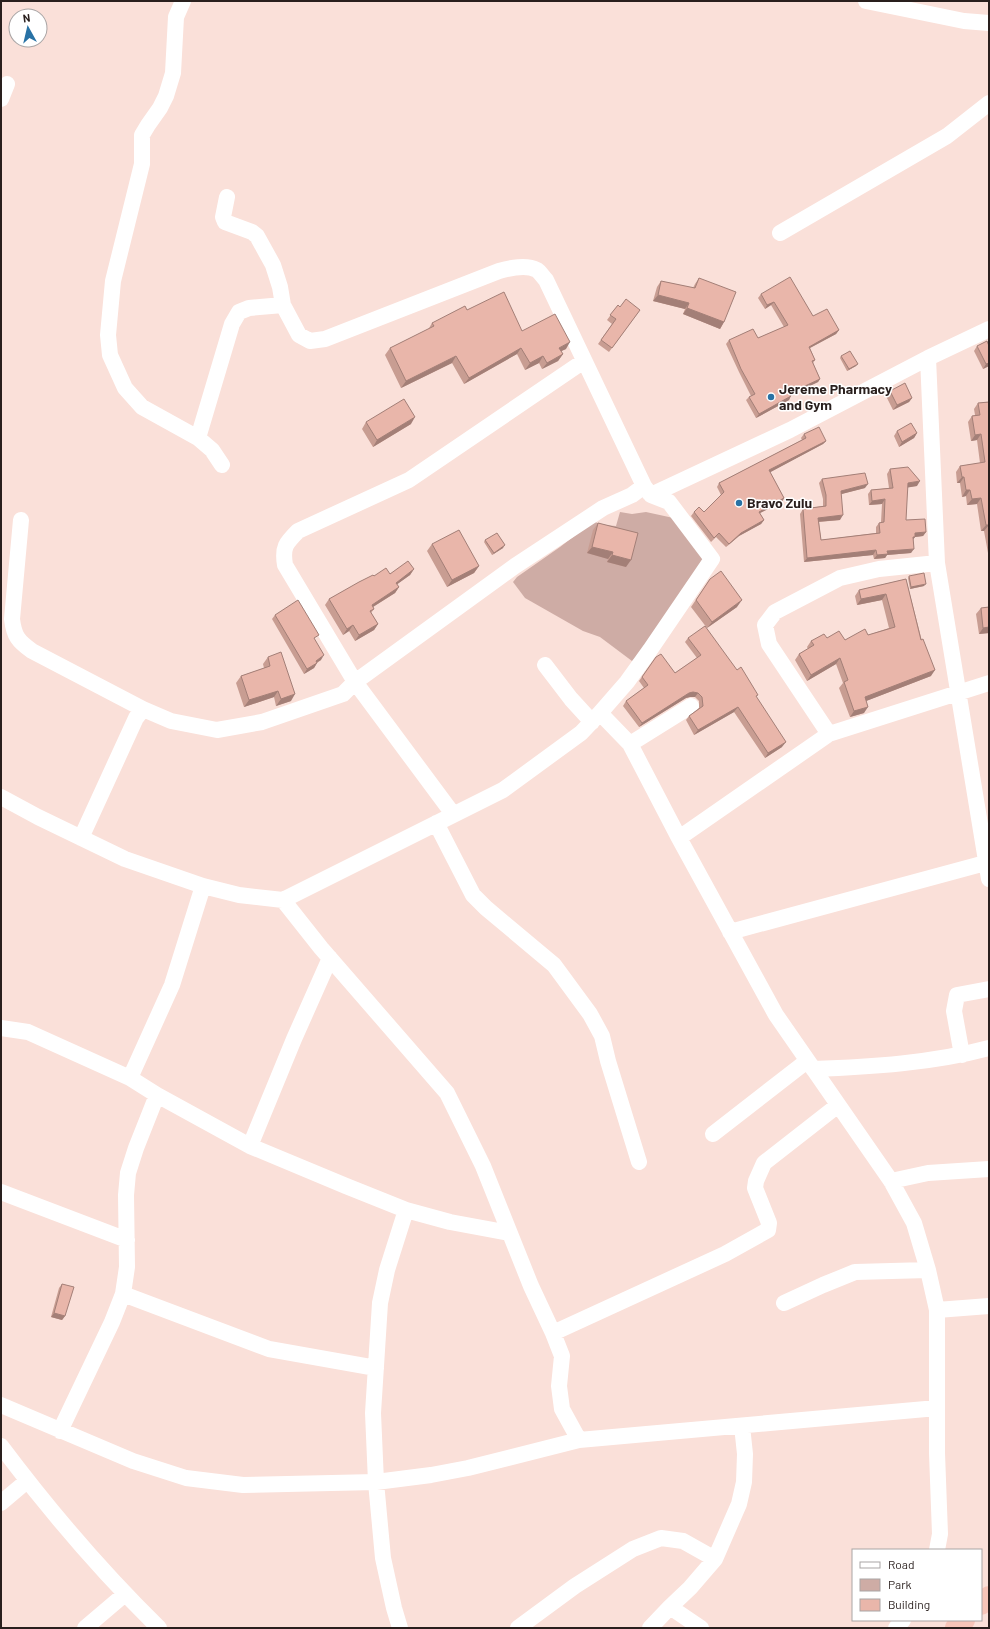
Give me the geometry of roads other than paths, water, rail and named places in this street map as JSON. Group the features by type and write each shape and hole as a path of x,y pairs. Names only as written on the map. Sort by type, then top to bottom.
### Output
{"street":[{"path":"183,1 176,17 173,73 160,108 148,124 142,136 142,164 113,281 108,335 110,355 125,388 142,407 198,438 212,450 222,465"},
{"path":"866,1 964,21 989,23"},
{"path":"1,99 7,84"},
{"path":"780,233 947,136 989,103"},
{"path":"1,797 125,859 203,886 239,895 283,900 503,790 581,733 627,682 712,559 669,502 647,491 546,280 538,270 511,267 325,339 310,341 299,336 283,305 280,287 273,265 257,236 252,232 225,222 223,217 227,197"},
{"path":"198,438 232,324 239,312 249,308 283,305"},
{"path":"21,520 12,619 13,631 19,642 32,651 143,709 171,721 217,730 262,722 343,694 355,682 515,566 603,508 632,495 647,491 790,430 928,358 989,329"},
{"path":"928,358 937,563 988,862 989,879"},
{"path":"453,814 355,682 285,565 283,554 286,543 298,531 409,480 584,362"},
{"path":"829,734 769,644 765,625 775,612 840,578 879,569 937,563"},
{"path":"545,665 571,700 630,744 678,838 776,1015 837,1106 891,1181 914,1223 928,1270 937,1310 937,1408 940,1534 937,1549"},
{"path":"678,838 829,734 989,683"},
{"path":"630,744 691,706"},
{"path":"81,838 136,718 143,709"},
{"path":"436,823 473,895 486,908 554,965 590,1014 602,1036 608,1061 639,1162"},
{"path":"730,932 988,862"},
{"path":"130,1078 172,985 203,886"},
{"path":"283,900 330,958 447,1093 483,1166 509,1234 562,1356 559,1386 562,1409 579,1440"},
{"path":"250,1146 294,1039 330,958"},
{"path":"962,1055 954,1011 957,996 989,989"},
{"path":"1,1028 28,1032 130,1078 157,1095 250,1146 406,1210 450,1222 509,1234"},
{"path":"713,1134 810,1065 857,1068 962,1055 989,1048"},
{"path":"60,1431 112,1322 123,1294 127,1267 126,1195 128,1173 136,1148 157,1095"},
{"path":"553,1333 725,1254 768,1230 770,1223 755,1188 756,1181 764,1163 837,1106"},
{"path":"891,1181 928,1173 989,1169"},
{"path":"1,1192 127,1240"},
{"path":"400,1628 383,1558 376,1482 373,1413 380,1302 387,1270 406,1210"},
{"path":"784,1304 823,1285 855,1272 928,1270"},
{"path":"123,1294 269,1349 376,1368"},
{"path":"937,1310 989,1306"},
{"path":"1,1404 60,1431 133,1461 186,1478 243,1485 376,1482 446,1472 579,1440 937,1408"},
{"path":"650,1628 690,1588 715,1559 738,1504 744,1482 746,1454 742,1426"},
{"path":"1,1446 28,1481 124,1594 159,1628"},
{"path":"1,1503 28,1481"},
{"path":"518,1628 575,1586 633,1549 661,1538 683,1541 715,1559"},
{"path":"85,1628 124,1594"},
{"path":"670,1607 702,1628"}],"place":[{"name":"Jereme Pharmacy and Gym","path":"771,397"},
{"name":"Bravo Zulu","path":"739,503"}]}
